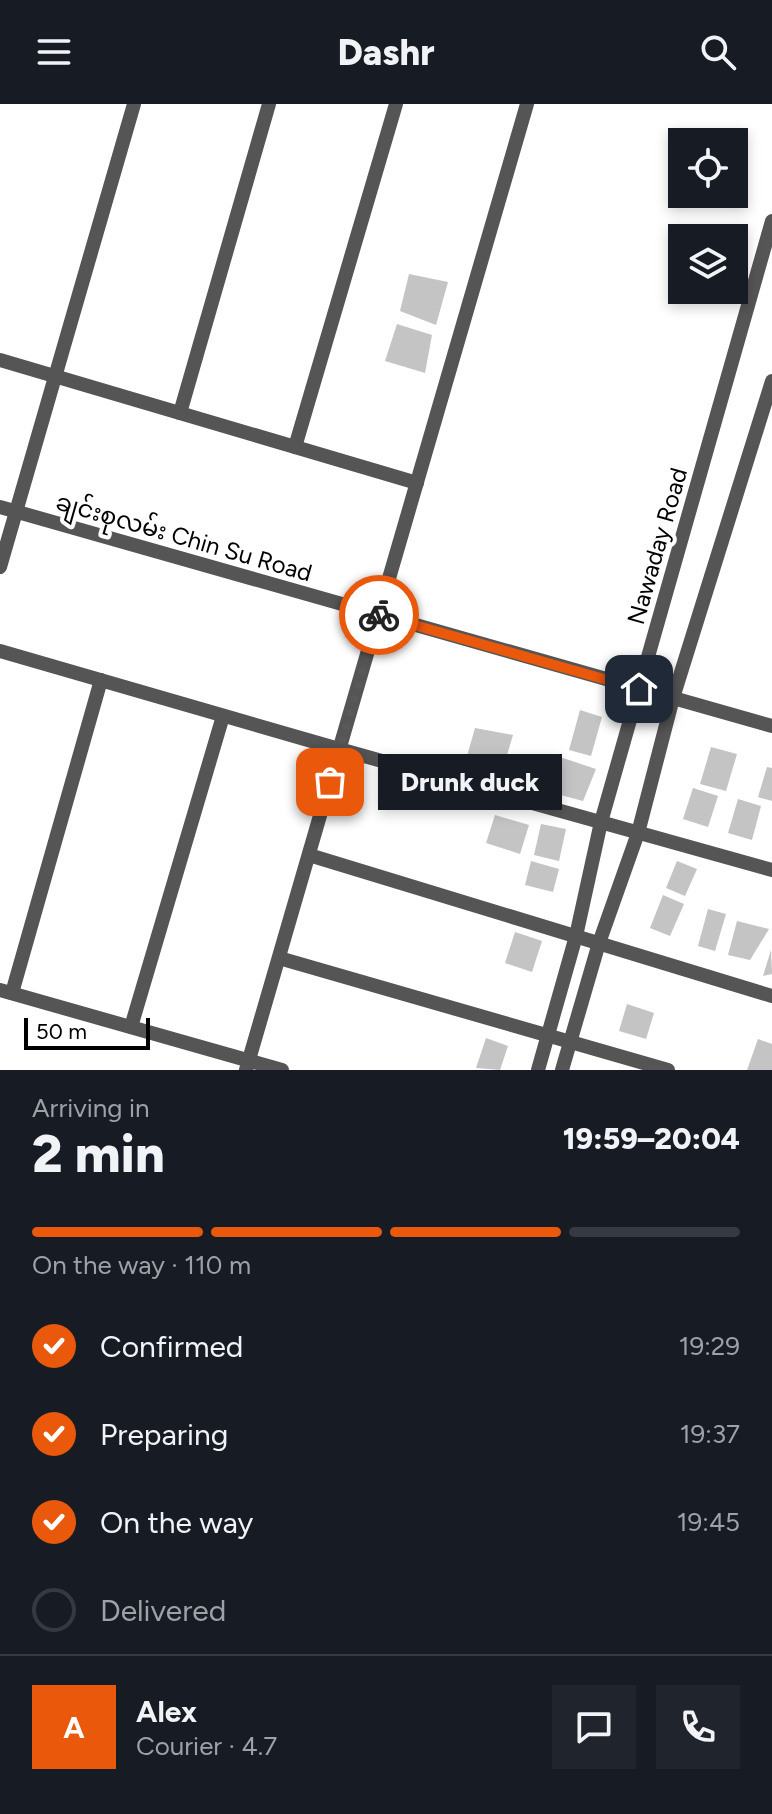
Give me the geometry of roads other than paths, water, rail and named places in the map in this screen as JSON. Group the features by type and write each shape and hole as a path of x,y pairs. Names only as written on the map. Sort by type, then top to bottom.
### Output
{"street":[{"path":"0,567 134,104"},
{"path":"180,413 269,104"},
{"path":"295,447 396,104"},
{"path":"248,1065 527,104"},
{"name":"Nawaday Road","path":"538,1070 576,936 601,822 772,221"},
{"path":"0,360 417,483"},
{"path":"562,1070 599,943 638,833 673,698 772,381"},
{"name":"ချင်းစုလမ်း Chin Su Road","path":"0,507 772,726"},
{"path":"0,651 772,870"},
{"path":"101,680 6,991 248,1065 282,1070"},
{"path":"131,1027 223,716"},
{"path":"309,855 772,996"},
{"path":"279,958 668,1070"}],"place":[{"name":"Drunk duck","path":"330,782"}]}
